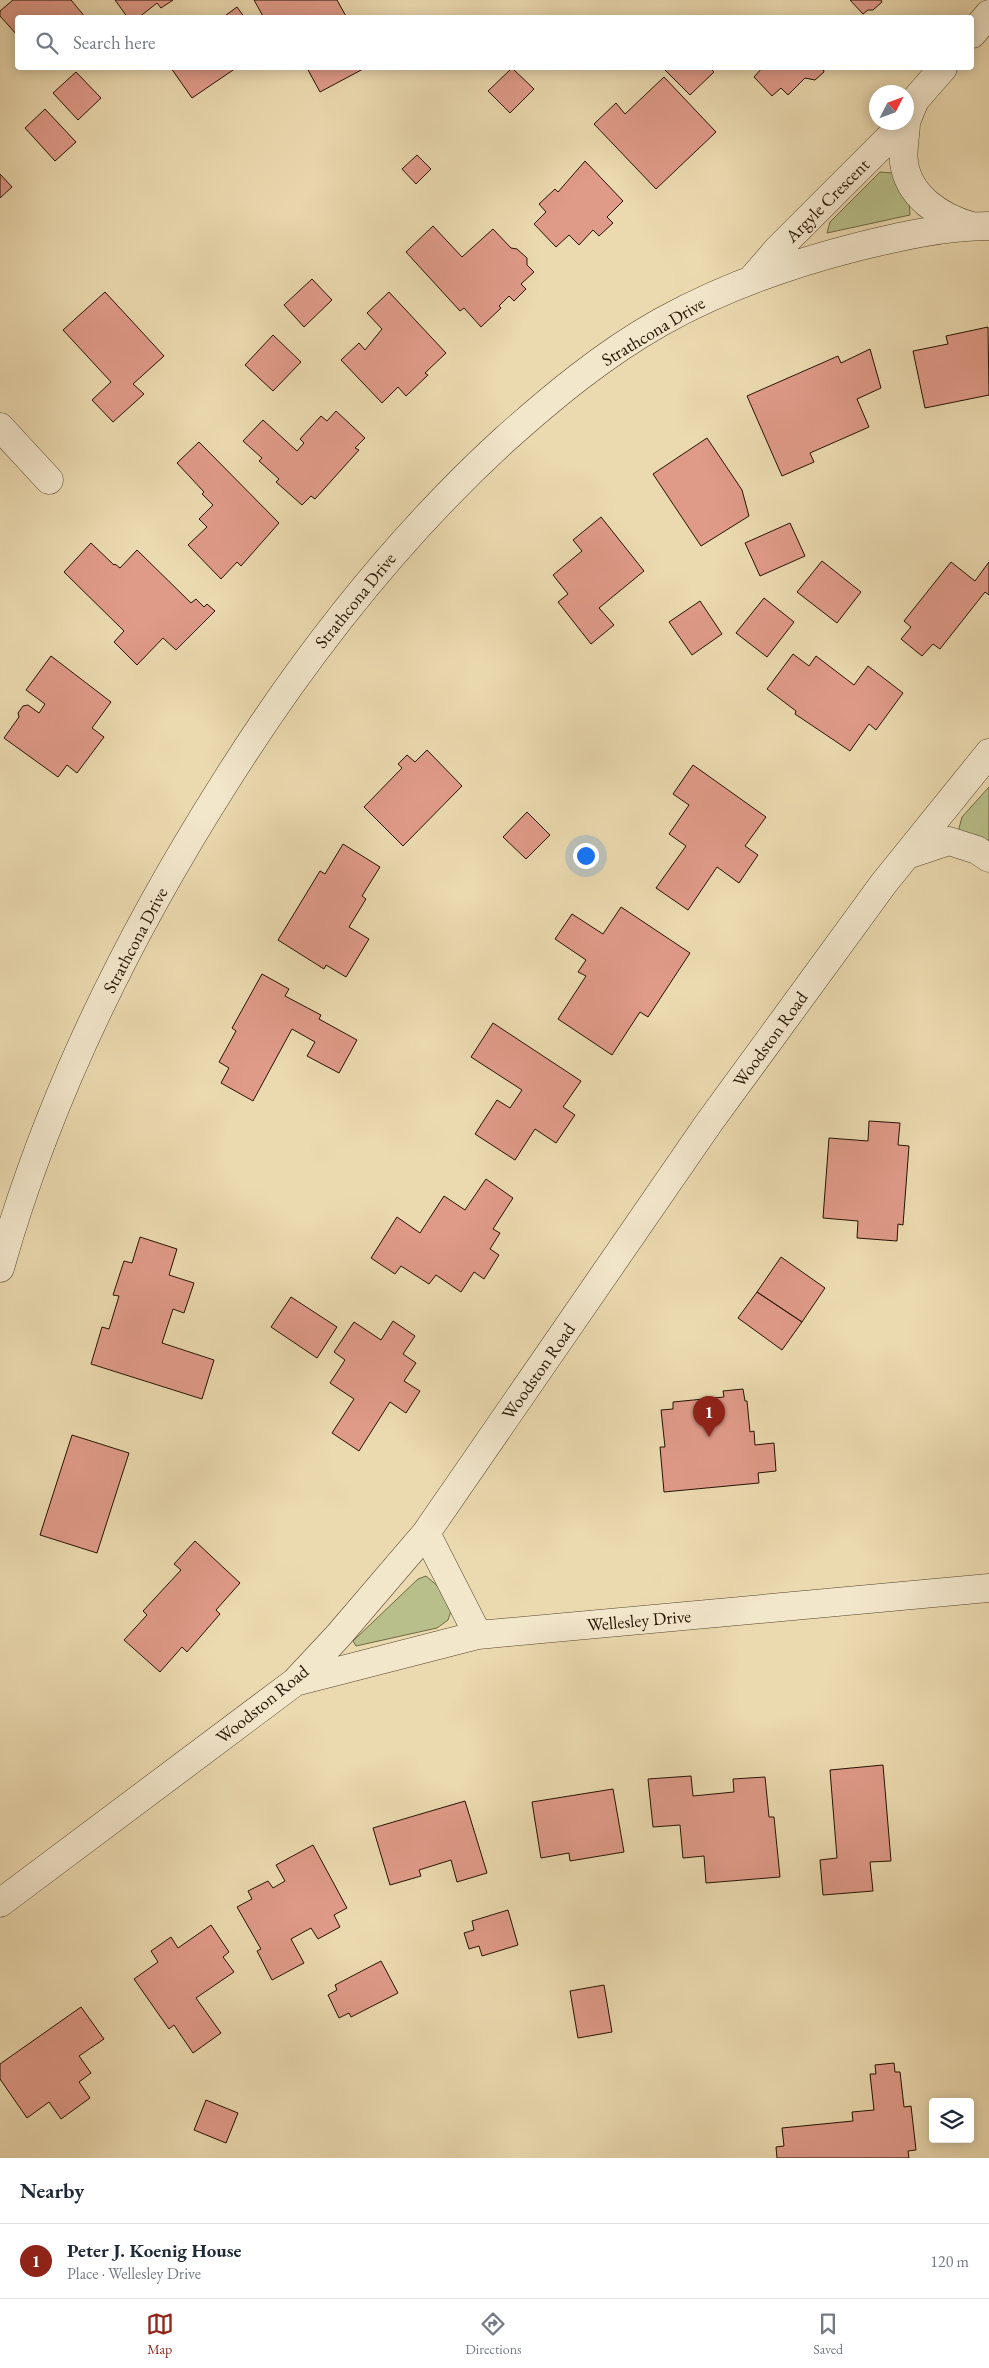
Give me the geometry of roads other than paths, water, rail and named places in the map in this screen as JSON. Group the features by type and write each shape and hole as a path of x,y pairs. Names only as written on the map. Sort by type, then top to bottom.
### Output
{"street":[{"path":"974,32 989,14"},
{"name":"Argyle Crescent","path":"914,102 941,70"},
{"name":"Argyle Crescent","path":"751,280 778,249 898,130"},
{"name":"Argyle Crescent","path":"906,130 904,161 913,184 921,197 933,210 954,221 980,226"},
{"name":"Strathcona Drive","path":"0,1268 30,1176 94,1018 132,942 192,835 257,732 321,641 383,563 459,481 532,415 592,367 660,323 721,292 800,262 882,241 980,226"},
{"path":"0,427 48,480"},
{"name":"Woodston Road","path":"0,1904 295,1682 338,1636 426,1533 708,1124 907,855 989,754"},
{"path":"907,855 949,841 977,850 989,858"},
{"path":"426,1533 478,1635"},
{"name":"Wellesley Drive","path":"295,1682 478,1635 989,1588"}],"place":[{"name":"Peter J. Koenig House","path":"709,1437"}]}
